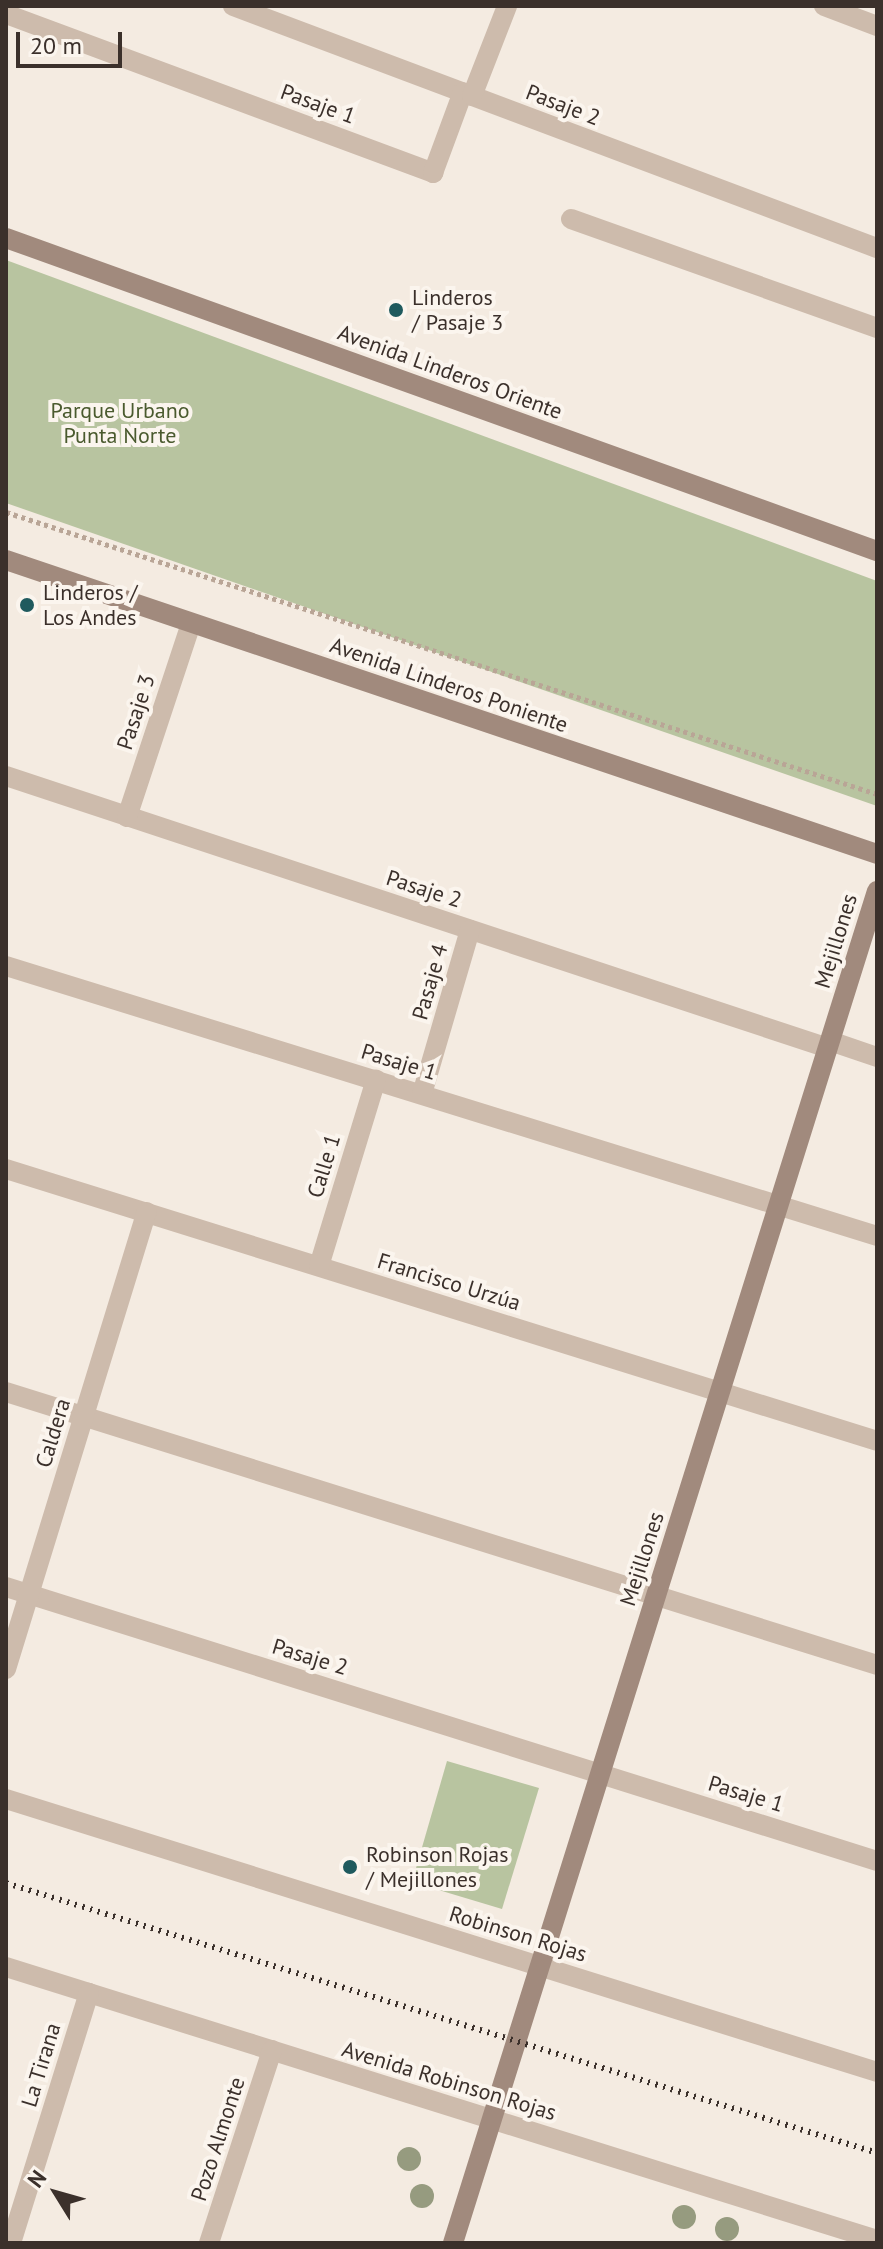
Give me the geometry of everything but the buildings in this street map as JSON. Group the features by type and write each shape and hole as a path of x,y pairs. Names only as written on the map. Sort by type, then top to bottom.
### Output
{"street":[{"name":"Pasaje 2","path":"233,6 877,248"},
{"path":"468,94 507,6"},
{"path":"824,6 877,26"},
{"name":"Pasaje 1","path":"6,14 433,173 468,94"},
{"path":"571,219 877,328"},
{"name":"Avenida Linderos Oriente","path":"6,238 877,551"},
{"name":"Avenida Linderos Poniente","path":"6,560 877,854"},
{"name":"Pasaje 3","path":"127,817 191,623"},
{"name":"Pasaje 2","path":"6,776 829,1045"},
{"name":"Mejillones","path":"453,2243 877,891"},
{"name":"Pasaje 4","path":"422,1094 470,930"},
{"name":"Pasaje 1","path":"6,966 779,1205"},
{"path":"829,1045 877,1057"},
{"name":"Calle 1","path":"319,1266 376,1080"},
{"name":"Francisco Urzúa","path":"6,1169 877,1441"},
{"path":"779,1205 877,1236"},
{"name":"Caldera","path":"6,1669 147,1212"},
{"path":"6,1392 877,1665"},
{"name":"Pasaje 2","path":"6,1587 600,1774"},
{"name":"Pasaje 1","path":"600,1774 877,1861"},
{"name":"Robinson Rojas","path":"6,1799 877,2072"},
{"name":"Avenida Robinson Rojas","path":"6,1967 877,2240"},
{"name":"La Tirana","path":"11,2243 89,1993"},
{"name":"Pozo Almonte","path":"209,2243 272,2050"}],"path":[{"path":"6,512 877,794"}],"green space":[{"name":"Parque Urbano Punta Norte","path":"6,260 877,581 877,806 6,503"},
{"path":"447,1761 539,1788 502,1909 412,1882"}],"railway":[{"path":"6,1883 877,2153"}],"place":[{"name":"Linderos / Pasaje 3","path":"396,310"},
{"name":"Linderos / Los Andes","path":"27,605"},
{"name":"Robinson Rojas / Mejillones","path":"350,1867"}]}
